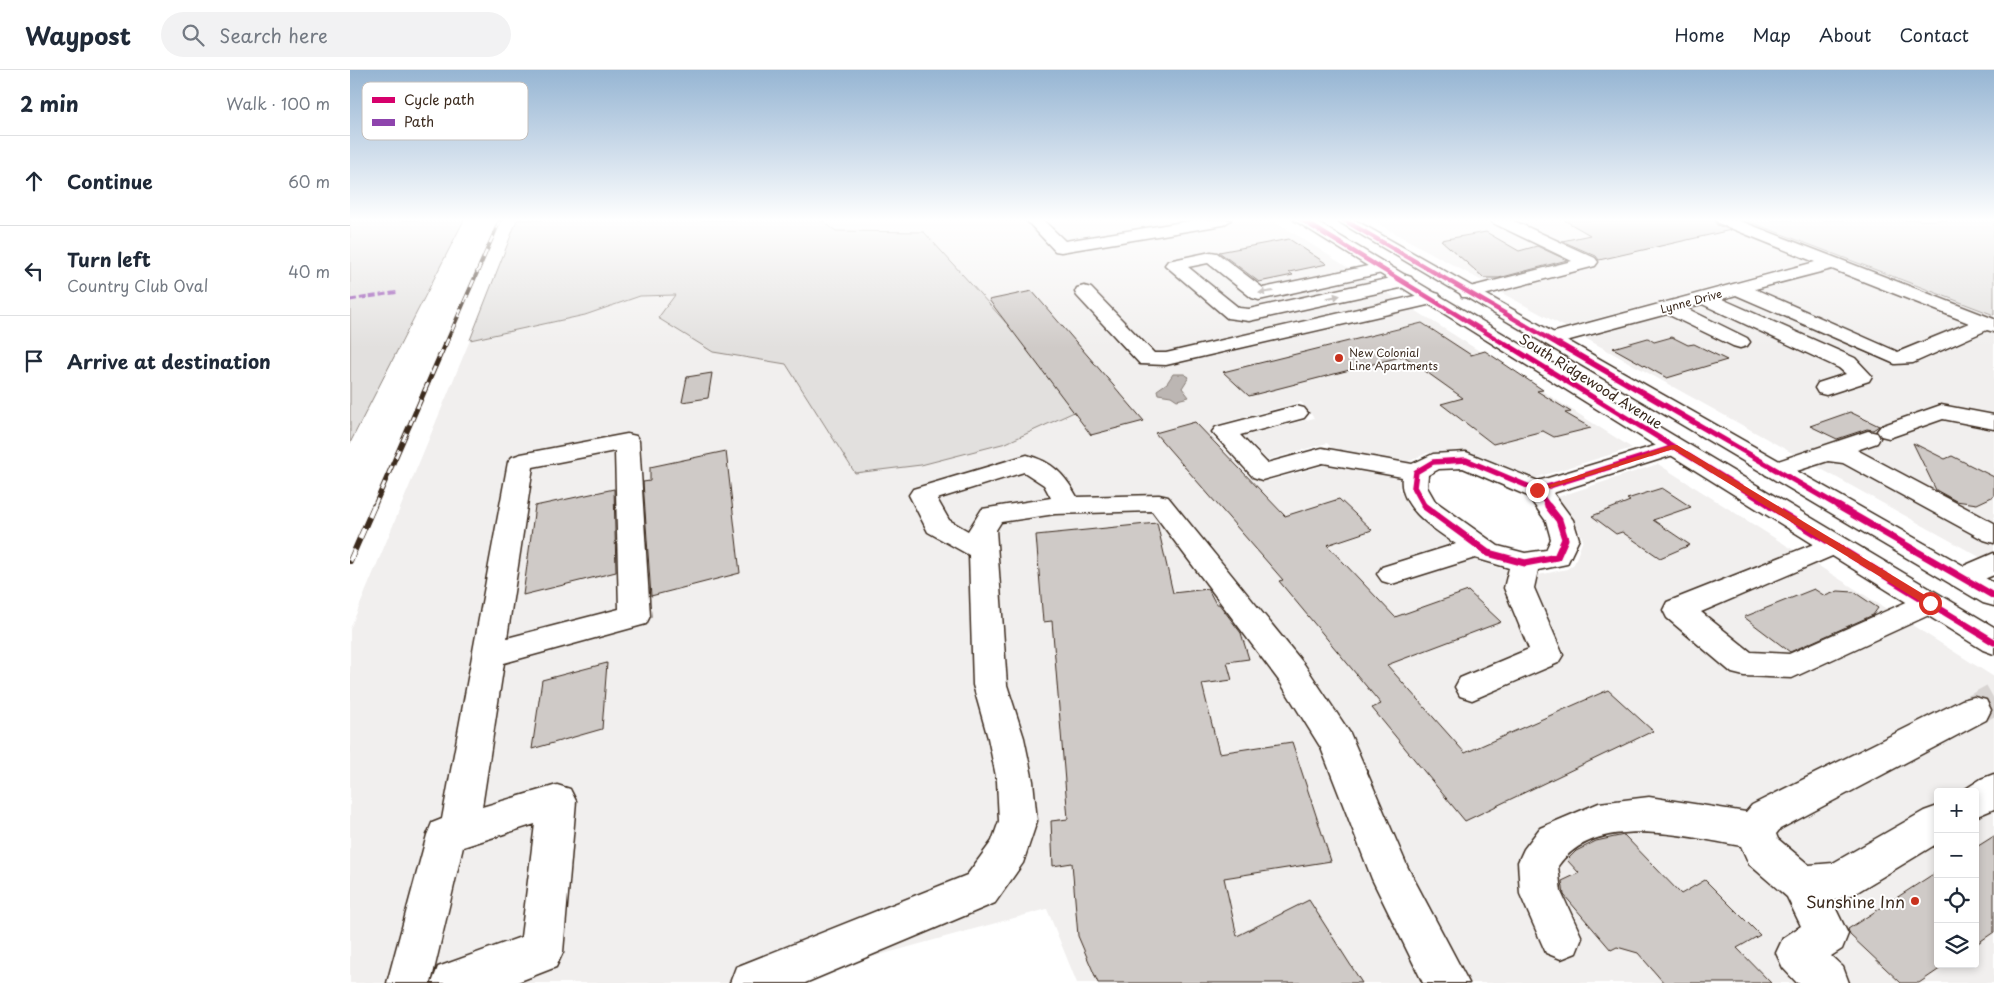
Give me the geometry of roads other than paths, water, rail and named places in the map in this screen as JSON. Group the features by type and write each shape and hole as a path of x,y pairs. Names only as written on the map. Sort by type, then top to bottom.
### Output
{"street":[{"path":"1185,263 1174,265 1234,314 1249,315 1405,281"},
{"path":"1218,263 1259,294 1382,268"},
{"name":"South Ridgewood Avenue","path":"1373,263 1994,642"},
{"name":"South Ridgewood Avenue","path":"1417,263 1994,596"},
{"path":"1469,293 1587,263"},
{"path":"1832,263 1990,325"},
{"name":"Lynne Drive","path":"1551,339 1832,263"},
{"path":"1736,288 1895,358 1905,358 1990,325"},
{"path":"1084,292 1148,359 1166,359 1432,298"},
{"path":"1703,297 1847,363 1861,376 1826,388"},
{"path":"1668,307 1740,342"},
{"path":"1776,470 1941,412 1994,422"},
{"path":"1296,413 1224,432 1262,472 1322,455 1416,472 1433,462 1466,460 1537,490 1559,520 1565,539 1557,557 1525,563 1488,553 1478,547 1424,506 1414,487 1416,472"},
{"path":"459,831 521,462 627,441 634,616 489,655"},
{"path":"1537,490 1674,447"},
{"path":"1826,453 1849,456 1994,534"},
{"path":"984,550 938,526 922,494 1027,463 1055,480 1068,505"},
{"path":"752,983 981,889 1008,850 1018,821 1015,781 1006,738 990,685 982,530 992,515 1068,505 1159,503 1292,673 1337,744 1392,879 1447,983"},
{"path":"1834,544 1678,610 1744,664 1792,666 1930,603"},
{"path":"1392,574 1478,547"},
{"path":"1472,687 1547,655 1519,588 1525,563"},
{"path":"1962,578 1994,563"},
{"path":"1755,831 1766,817 1974,710"},
{"path":"1979,799 1994,790"},
{"path":"409,983 446,835 557,801 541,952 454,983"},
{"path":"1561,938 1541,894 1538,862 1554,840 1599,820 1649,814 1755,831"},
{"path":"1801,884 1823,884 1840,881 1934,825"},
{"path":"1755,831 1763,851 1801,884 1827,934 1798,953 1827,983"}],"tunnel":[{"path":"1974,710 1994,699"}],"railway":[{"path":"445,346 481,263"},
{"path":"374,507 445,344"},
{"path":"350,561 374,506"}],"place":[{"name":"New Colonial Line Apartments","path":"1339,358"},
{"name":"Sunshine Inn","path":"1915,901"}]}
